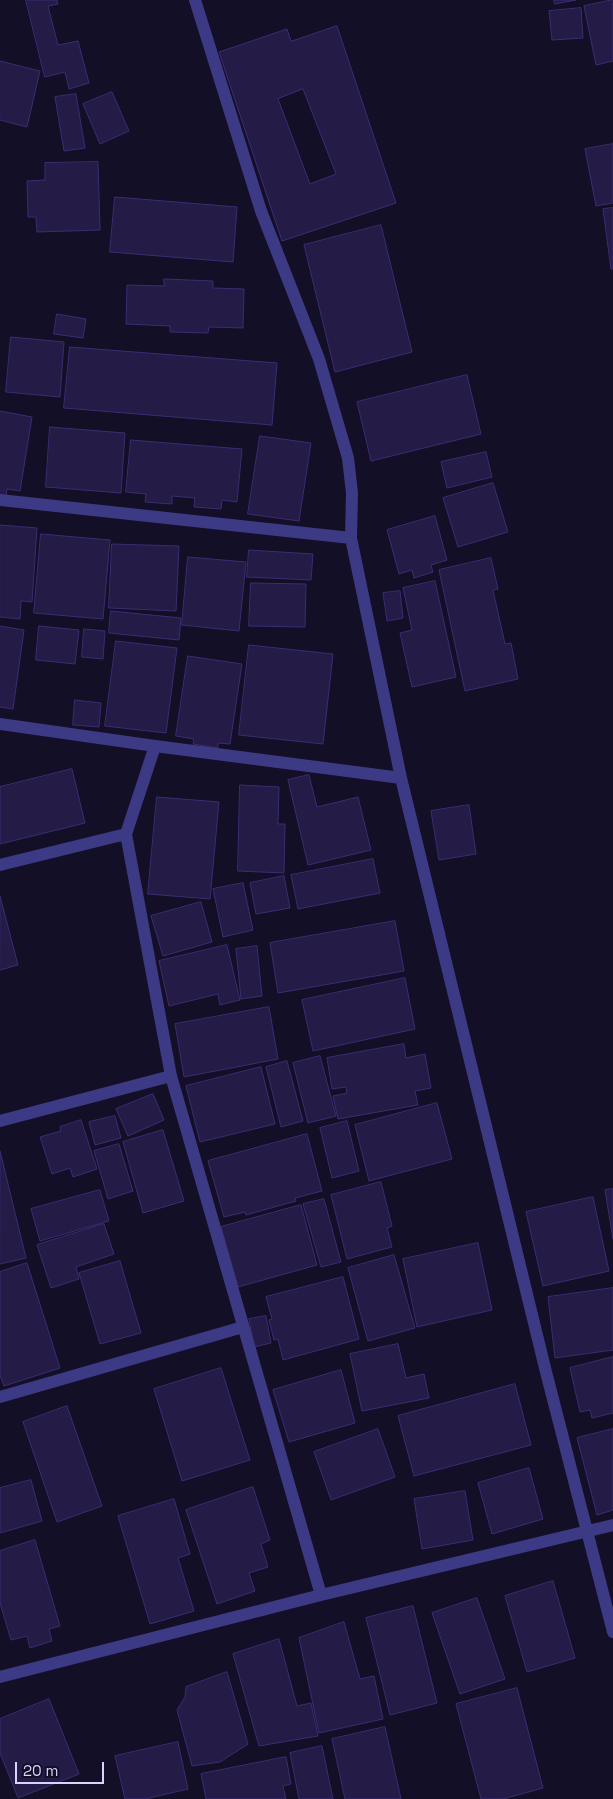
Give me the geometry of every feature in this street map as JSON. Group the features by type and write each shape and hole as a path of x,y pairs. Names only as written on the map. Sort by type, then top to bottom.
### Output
{"street":[{"path":"196,0 261,210 319,359 348,458 352,493 351,538 401,778 540,1348 613,1632"},
{"path":"0,500 351,538"},
{"path":"0,724 401,778"},
{"path":"155,746 126,834 171,1076 321,1595"},
{"path":"0,865 126,834"},
{"path":"0,1121 171,1076"},
{"path":"0,1397 243,1327"},
{"path":"0,1677 321,1595 613,1525"}],"building":[{"path":"26,0 57,0 58,4 48,6 58,45 78,41 89,83 69,89 65,72 45,77"},
{"path":"554,0 576,0 555,4"},
{"path":"613,0 613,61 596,65 584,6"},
{"path":"581,8 583,38 552,40 549,11"},
{"path":"337,26 396,203 282,241 219,52 287,29 291,41","holes":["303,89 336,174 310,184 278,99"]},
{"path":"0,61 40,71 27,127 0,120"},
{"path":"112,92 129,131 100,144 83,104"},
{"path":"76,94 85,148 64,151 55,97"},
{"path":"613,144 613,203 596,206 585,149"},
{"path":"98,162 100,230 37,232 36,217 28,217 27,181 45,180 45,163"},
{"path":"115,197 237,207 233,262 110,252"},
{"path":"613,208 613,269 611,269 603,209"},
{"path":"381,225 412,352 335,372 304,245"},
{"path":"164,279 213,281 213,288 244,289 243,328 209,327 208,333 170,332 170,326 126,324 127,285 164,286"},
{"path":"57,314 86,319 83,338 54,334"},
{"path":"11,337 64,342 60,397 6,392"},
{"path":"70,347 277,363 272,425 64,408"},
{"path":"467,375 481,434 371,461 357,402"},
{"path":"0,411 32,417 20,491 7,489 6,496 0,495"},
{"path":"50,427 125,433 121,493 46,487"},
{"path":"260,436 311,443 299,521 248,514"},
{"path":"131,440 242,449 237,502 222,500 221,509 194,507 195,498 172,496 172,504 145,502 146,494 126,492"},
{"path":"486,452 492,477 447,488 441,462"},
{"path":"493,483 508,532 458,547 443,498"},
{"path":"435,516 447,560 431,565 433,572 414,578 412,570 399,574 387,530"},
{"path":"0,525 37,528 32,602 21,601 20,619 0,617"},
{"path":"41,534 110,540 103,619 34,613"},
{"path":"112,544 179,546 176,611 109,608"},
{"path":"249,550 313,554 311,580 247,577"},
{"path":"188,557 246,562 239,631 182,625"},
{"path":"491,558 498,589 493,590 505,644 511,643 518,679 465,691 439,570"},
{"path":"435,581 456,677 412,687 400,633 412,630 403,588"},
{"path":"251,583 306,584 305,627 249,626"},
{"path":"400,591 403,618 387,621 383,593"},
{"path":"111,611 181,618 179,640 109,633"},
{"path":"0,626 24,630 13,709 0,707"},
{"path":"39,626 79,630 75,664 36,660"},
{"path":"84,629 105,631 103,659 82,657"},
{"path":"116,641 177,648 166,733 105,726"},
{"path":"249,645 333,654 323,744 239,735"},
{"path":"188,656 242,664 230,744 218,743 218,748 193,744 194,739 176,736"},
{"path":"75,700 101,703 99,727 73,725"},
{"path":"72,769 85,823 0,844 0,787"},
{"path":"309,775 317,807 358,797 371,850 308,865 288,780"},
{"path":"240,785 279,787 278,824 285,824 284,873 238,871"},
{"path":"157,797 219,802 210,899 148,894"},
{"path":"469,805 476,854 439,860 431,811"},
{"path":"373,859 380,893 298,909 291,875"},
{"path":"284,876 290,908 256,914 250,883"},
{"path":"243,883 253,930 223,937 213,889"},
{"path":"0,896 18,965 0,970"},
{"path":"201,902 212,942 163,956 151,916"},
{"path":"395,921 404,971 278,993 270,943"},
{"path":"227,945 240,1000 220,1005 218,994 169,1006 159,961"},
{"path":"257,946 262,996 241,999 236,949"},
{"path":"405,978 415,1029 313,1051 302,1000"},
{"path":"269,1007 278,1059 184,1077 175,1024"},
{"path":"404,1044 406,1058 425,1054 431,1088 415,1091 418,1105 338,1119 333,1096 347,1093 346,1087 332,1089 327,1058"},
{"path":"320,1056 336,1116 308,1123 293,1063"},
{"path":"287,1061 303,1121 281,1127 266,1067"},
{"path":"261,1067 275,1124 200,1142 186,1086"},
{"path":"153,1094 164,1120 128,1136 116,1109"},
{"path":"437,1103 452,1159 369,1181 355,1125"},
{"path":"115,1116 121,1138 95,1145 89,1122"},
{"path":"81,1120 97,1169 73,1177 70,1168 52,1174 40,1137 61,1131 60,1127"},
{"path":"347,1121 359,1171 332,1178 320,1128"},
{"path":"163,1130 184,1201 143,1213 123,1142"},
{"path":"307,1134 322,1191 295,1198 296,1201 246,1215 245,1212 224,1217 208,1161"},
{"path":"119,1144 133,1191 108,1199 94,1151"},
{"path":"0,1151 26,1258 0,1264"},
{"path":"381,1182 392,1226 387,1228 392,1247 347,1259 331,1195"},
{"path":"613,1189 613,1239 605,1190"},
{"path":"100,1190 109,1221 40,1241 31,1209"},
{"path":"593,1197 609,1271 543,1286 526,1212"},
{"path":"324,1199 341,1262 321,1267 303,1204"},
{"path":"301,1205 317,1265 238,1287 221,1227"},
{"path":"104,1224 114,1254 76,1267 79,1279 51,1288 37,1245"},
{"path":"478,1243 492,1310 417,1327 403,1259"},
{"path":"394,1255 415,1328 368,1341 348,1268"},
{"path":"120,1261 141,1333 100,1344 79,1273"},
{"path":"27,1263 60,1368 4,1386 0,1375 0,1272"},
{"path":"343,1277 359,1339 283,1360 278,1339 274,1340 269,1320 272,1319 266,1297"},
{"path":"613,1288 613,1350 555,1358 548,1297"},
{"path":"266,1316 271,1343 254,1347 249,1319"},
{"path":"398,1344 406,1378 424,1374 429,1398 362,1411 350,1354"},
{"path":"613,1357 613,1413 592,1418 590,1410 580,1412 570,1368"},
{"path":"221,1368 250,1460 182,1481 154,1389"},
{"path":"341,1370 355,1423 289,1442 273,1390"},
{"path":"515,1384 531,1445 414,1476 398,1416"},
{"path":"67,1406 102,1506 57,1522 23,1422"},
{"path":"378,1429 395,1477 331,1500 314,1452"},
{"path":"613,1429 613,1510 597,1515 577,1438"},
{"path":"529,1468 543,1519 492,1534 478,1483"},
{"path":"31,1480 42,1521 0,1533 0,1488"},
{"path":"253,1487 270,1540 261,1544 268,1567 249,1573 255,1591 217,1604 186,1510"},
{"path":"465,1491 473,1540 422,1549 414,1499"},
{"path":"174,1499 190,1554 178,1558 194,1611 150,1624 118,1516"},
{"path":"35,1540 60,1626 49,1629 52,1641 30,1648 27,1636 11,1640 0,1603 0,1551"},
{"path":"553,1581 575,1658 527,1672 505,1596"},
{"path":"477,1598 505,1679 460,1694 432,1613"},
{"path":"413,1606 437,1703 390,1715 366,1618"},
{"path":"344,1622 360,1679 374,1676 383,1719 319,1733 299,1638"},
{"path":"279,1639 297,1706 311,1703 318,1736 259,1746 233,1654"},
{"path":"227,1672 248,1744 220,1762 192,1766 177,1710 185,1697 186,1687"},
{"path":"517,1688 543,1788 503,1799 481,1799 456,1704"},
{"path":"49,1699 79,1774 18,1798 0,1753 0,1719"},
{"path":"385,1727 401,1799 345,1799 332,1739"},
{"path":"178,1742 188,1789 145,1799 125,1799 115,1756"},
{"path":"322,1746 333,1799 299,1799 290,1753"},
{"path":"286,1757 291,1784 283,1786 286,1799 206,1799 201,1774"}]}
